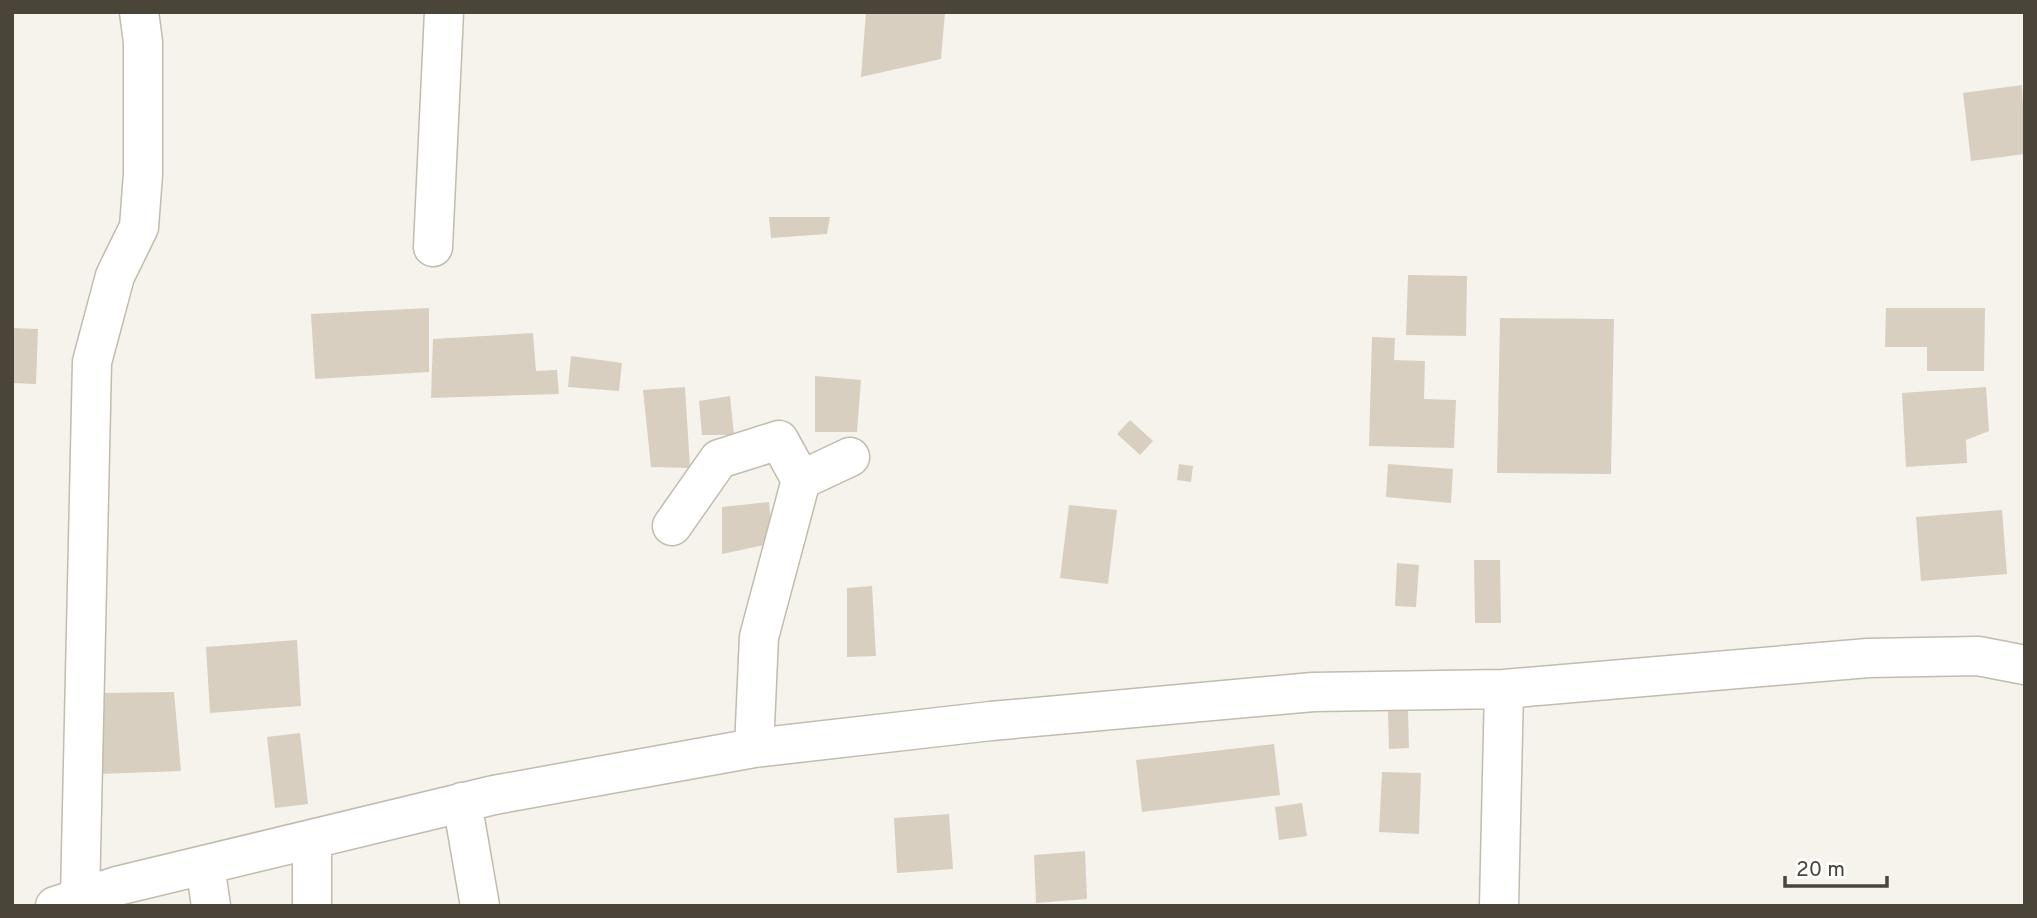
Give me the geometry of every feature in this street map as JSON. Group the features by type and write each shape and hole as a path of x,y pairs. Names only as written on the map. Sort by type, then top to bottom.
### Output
{"street":[{"path":"139,12 143,82 139,227 115,276 92,362 67,902 462,802 754,748 991,721 1314,692 1504,689 1868,657 1978,656 2025,665"},
{"path":"433,247 444,12"},
{"path":"672,526 719,459 779,440 802,480 759,636 754,748"},
{"path":"802,480 850,457"},
{"path":"1499,906 1504,689"},
{"path":"462,802 480,906"},
{"path":"312,839 312,906"},
{"path":"205,865 211,906"}],"building":[{"path":"866,12 945,12 941,59 861,77"},
{"path":"2022,85 2025,154 1971,161 1963,93"},
{"path":"769,217 830,217 827,234 771,238"},
{"path":"1408,275 1467,276 1466,336 1406,335"},
{"path":"429,308 429,372 315,379 311,314"},
{"path":"1886,308 1985,308 1984,371 1927,371 1927,347 1885,347"},
{"path":"1500,318 1614,319 1611,474 1497,473"},
{"path":"12,328 38,329 36,384 12,383"},
{"path":"533,333 536,371 557,370 559,394 431,398 433,339"},
{"path":"1372,337 1395,338 1394,360 1425,361 1424,399 1456,400 1454,448 1369,446"},
{"path":"571,356 622,363 619,391 568,387"},
{"path":"815,376 861,380 857,432 815,432"},
{"path":"685,387 690,468 651,467 643,390"},
{"path":"1986,387 1989,431 1966,440 1967,463 1906,467 1902,393"},
{"path":"730,396 734,435 702,435 699,401"},
{"path":"1130,420 1153,441 1140,455 1117,434"},
{"path":"1179,464 1193,466 1191,482 1177,480"},
{"path":"1388,464 1453,469 1451,503 1386,497"},
{"path":"769,502 773,543 722,554 722,507"},
{"path":"1069,505 1117,510 1108,584 1060,578"},
{"path":"2002,510 2007,574 1921,581 1916,517"},
{"path":"1474,560 1500,560 1501,623 1475,623"},
{"path":"1397,563 1419,565 1416,607 1395,606"},
{"path":"872,586 876,656 847,657 847,588"},
{"path":"297,640 301,706 210,713 206,647"},
{"path":"174,692 181,771 100,774 98,693"},
{"path":"1408,710 1409,748 1389,749 1388,711"},
{"path":"300,733 308,804 275,808 267,737"},
{"path":"1274,744 1280,795 1142,812 1136,760"},
{"path":"1382,772 1421,773 1419,834 1379,832"},
{"path":"1302,803 1307,836 1279,840 1275,807"},
{"path":"949,814 953,869 897,873 894,818"},
{"path":"1085,851 1087,899 1036,903 1034,855"}]}
